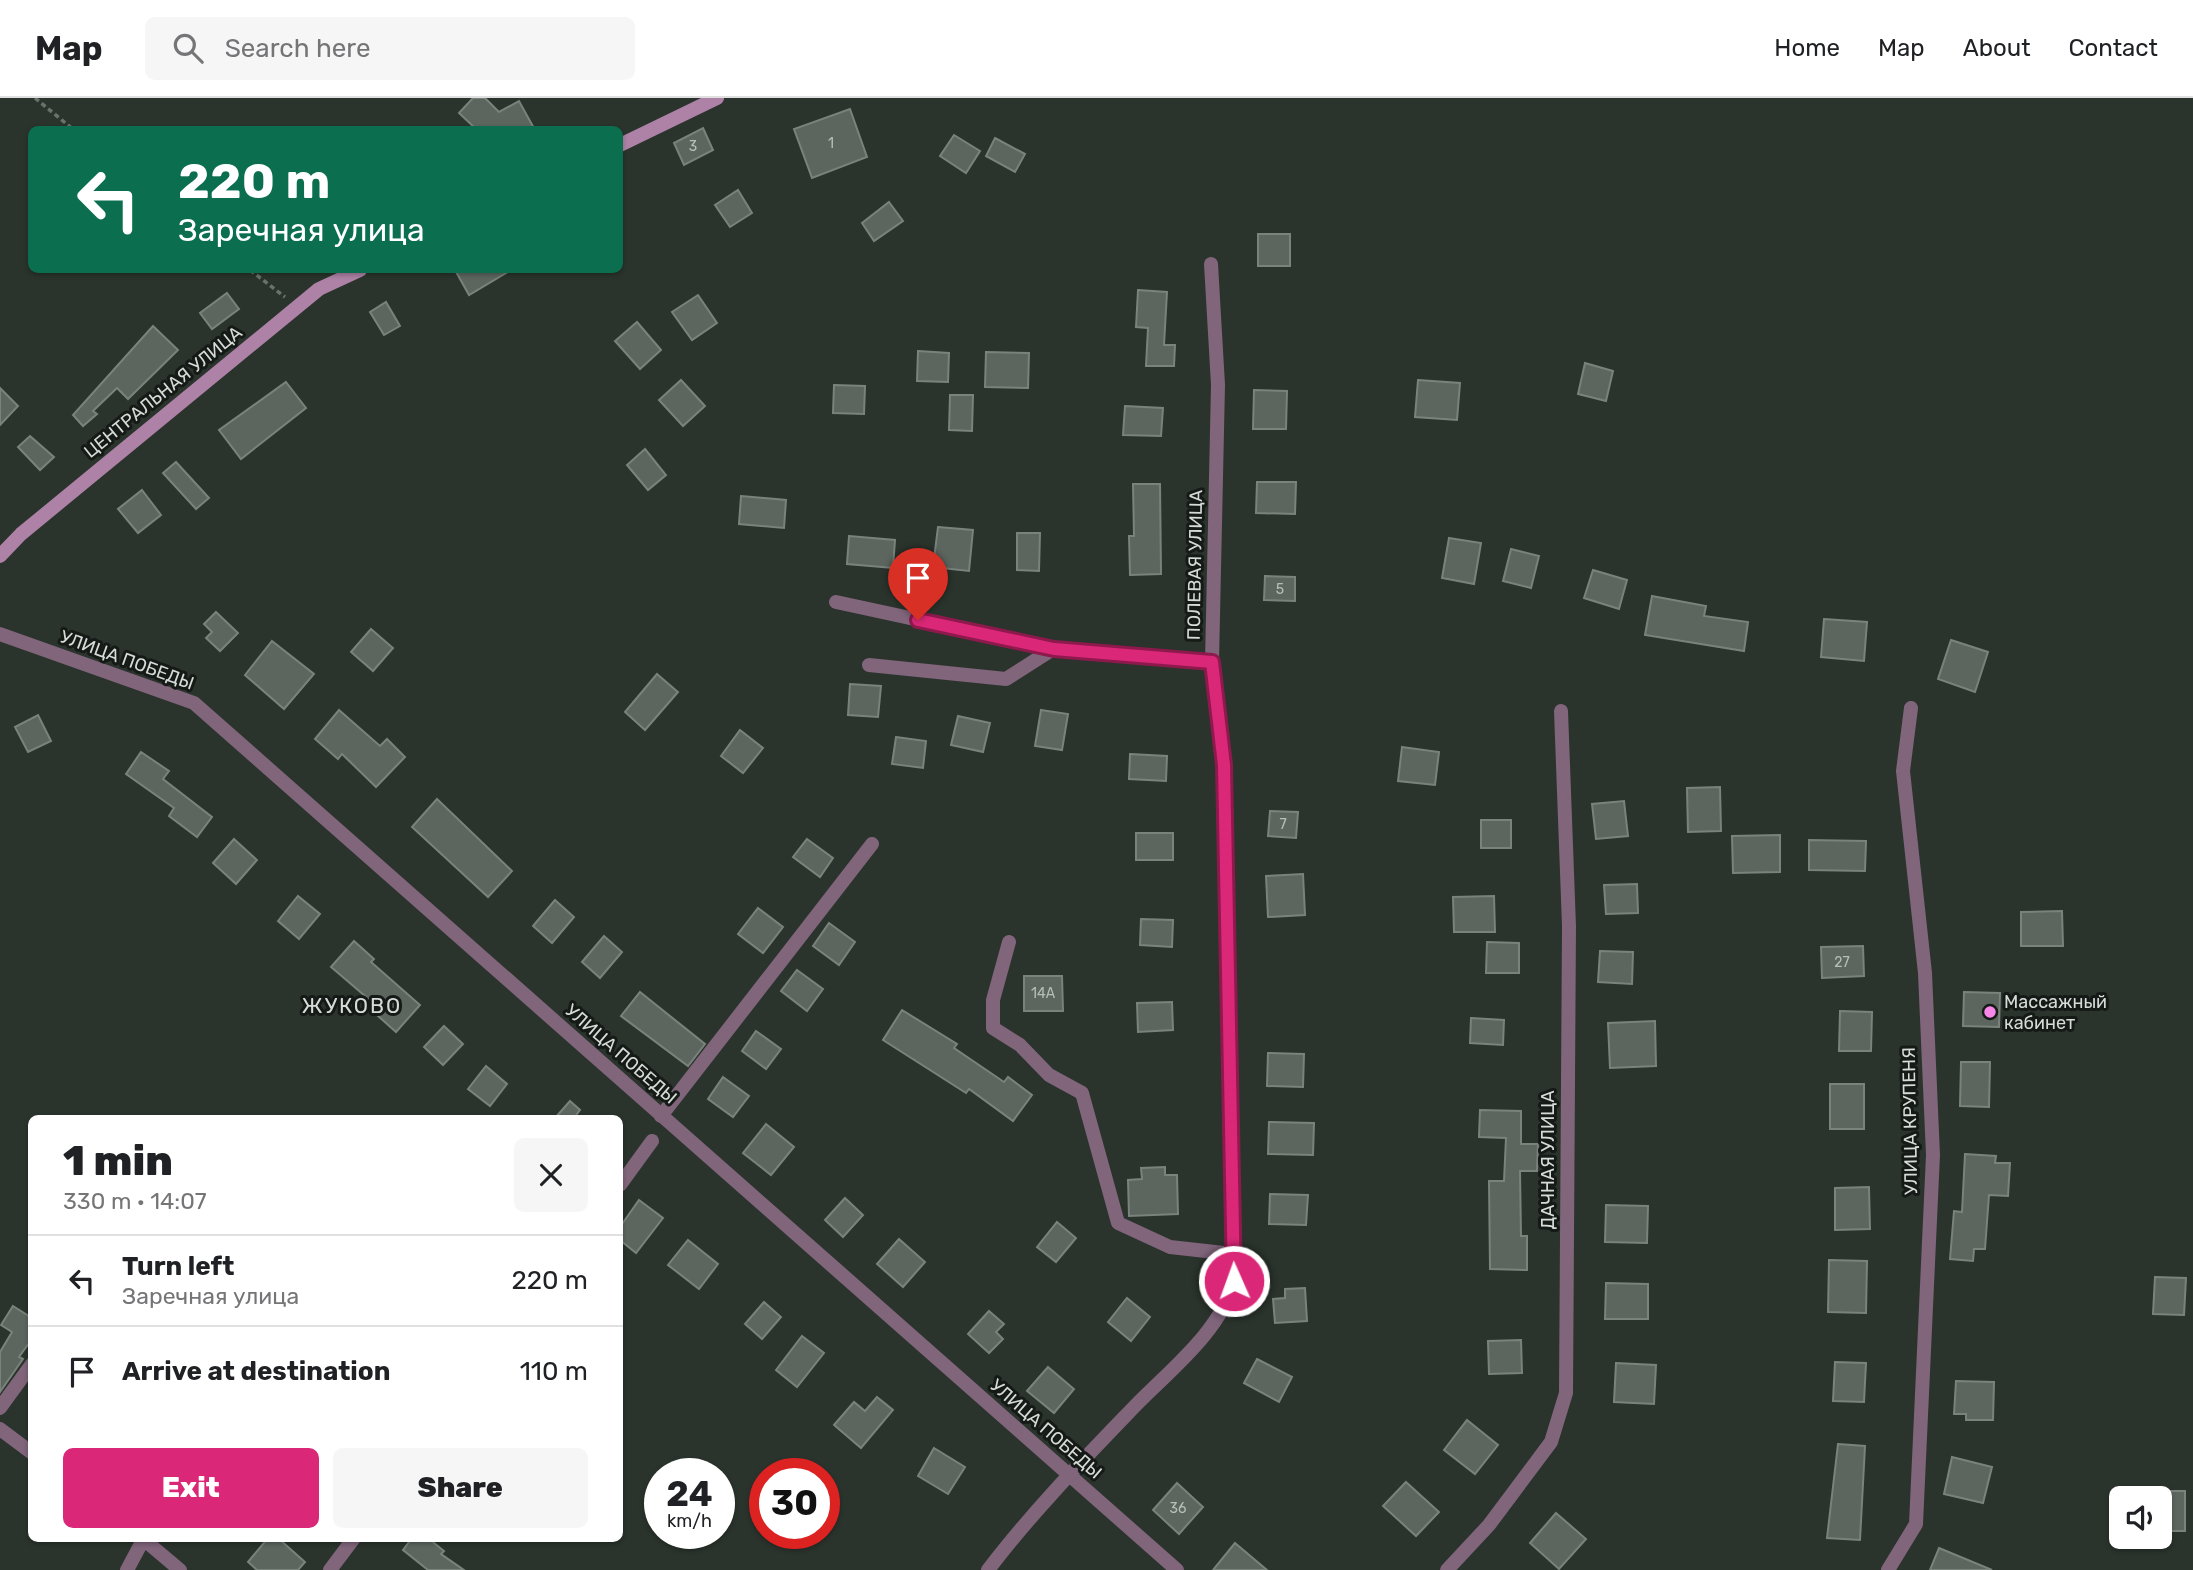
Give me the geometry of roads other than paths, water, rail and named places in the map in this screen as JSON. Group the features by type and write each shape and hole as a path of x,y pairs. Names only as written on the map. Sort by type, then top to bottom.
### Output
{"street":[{"path":"623,144 717,98"},
{"name":"ПОЛЕВАЯ УЛИЦА","path":"988,1570 1026,1520 1198,1340 1228,1303 1234,1281 1224,765 1212,662 1218,386 1211,264"},
{"name":"ЦЕНТРАЛЬНАЯ УЛИЦА","path":"0,556 21,534 297,307 320,289 354,273"},
{"path":"836,602 1054,649 1212,662"},
{"name":"УЛИЦА ПОБЕДЫ","path":"0,634 194,703 1177,1570"},
{"path":"869,665 1006,679 1054,649"},
{"name":"УЛИЦА КРУПЕНЯ","path":"1888,1570 1916,1524 1933,1155 1925,973 1903,771 1912,708"},
{"name":"ДАЧНАЯ УЛИЦА","path":"1447,1570 1489,1525 1551,1442 1566,1393 1569,926 1561,710"},
{"path":"661,1115 872,844"},
{"path":"1009,942 993,1000 993,1028 1020,1045 1049,1075 1082,1093 1118,1223 1170,1247 1233,1254"},
{"path":"623,1181 652,1141"},
{"path":"0,1408 28,1370"},
{"path":"0,1429 28,1450"},
{"path":"127,1570 141,1542"},
{"path":"147,1542 180,1570"},
{"path":"330,1570 351,1542"}],"place":[{"name":"Массажный кабинет","path":"1990,1012"}],"district":[{"name":"ЖУКОВО","path":"352,1006"}]}
